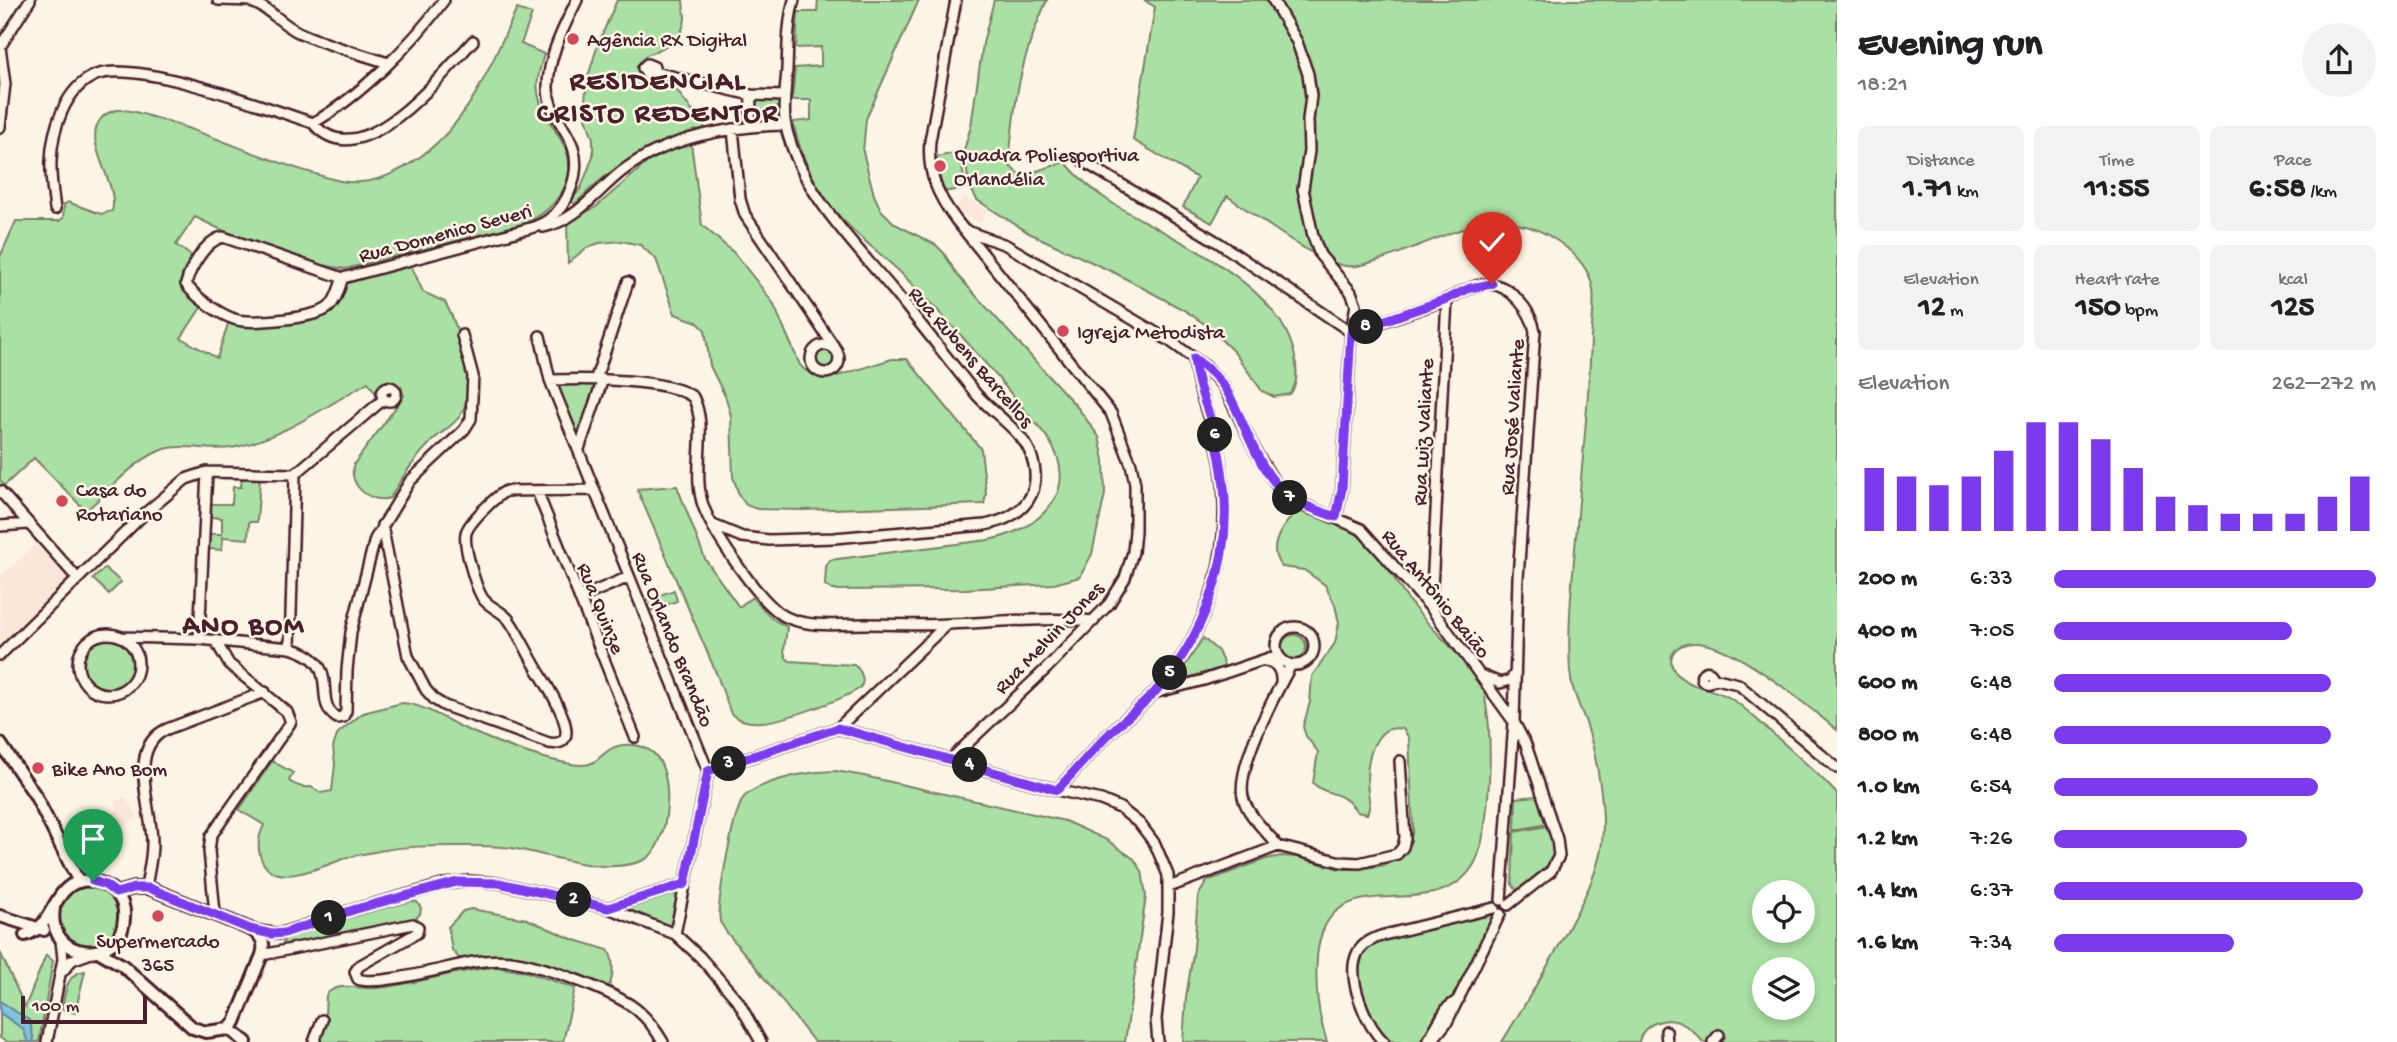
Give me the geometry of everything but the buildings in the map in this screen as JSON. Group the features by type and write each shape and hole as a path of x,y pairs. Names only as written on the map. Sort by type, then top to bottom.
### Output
{"main road":[{"path":"0,743 35,795 79,882"},
{"path":"25,935 39,928 63,891 79,882 99,882 116,893 124,911 122,930 114,941 96,951"},
{"path":"0,916 39,928 73,949 96,951 121,965 193,1028 206,1032 229,1029 235,1022 263,953 262,939 250,929 215,913 146,888 116,893"},
{"path":"54,908 54,926 61,940"},
{"path":"229,1029 246,1042"}],"street":[{"path":"0,127 5,84 0,47 30,0"},
{"path":"218,0 255,1 287,26 303,34 388,63"},
{"path":"313,123 361,90 427,23 444,0"},
{"path":"574,214 563,216 560,213 572,185 574,155 569,138 552,109 548,93 549,72 558,42 577,0"},
{"name":"Rua Rubens Barcellos","path":"713,526 742,537 769,540 834,538 985,525 1019,512 1026,505 1033,488 1033,466 1027,447 981,399 891,288 850,243 813,189 797,159 786,125 785,96 789,22 794,0"},
{"name":"Rua Melvin Jones","path":"950,760 1094,621 1119,590 1133,552 1135,531 1135,484 1126,446 1111,413 937,193 929,156 956,0"},
{"path":"1273,0 1297,42 1309,77 1311,96 1304,203 1320,255 1343,282 1356,305 1351,332 1342,489 1336,517"},
{"path":"55,209 50,163 60,117 73,92 96,75 125,71 175,80 313,123 331,137 349,140 365,137 409,108 472,41"},
{"path":"653,72 751,96 785,96"},
{"path":"750,126 751,96"},
{"path":"523,230 559,223 574,214 623,171 679,143 750,126 786,125"},
{"path":"733,129 740,199 745,215 837,351"},
{"path":"1081,160 1219,243 1351,332"},
{"name":"Rua Domenico Severi","path":"343,278 541,225 561,207"},
{"name":"Rua Antônio Baião","path":"964,230 1006,245 1159,334 1217,377 1257,454 1277,485 1302,504 1352,523 1370,536 1431,608 1514,722"},
{"path":"223,237 343,278 333,303 325,310 257,321 238,320 225,315 186,284 210,243 223,237"},
{"path":"579,449 628,282"},
{"name":"Rua José Valiante","path":"1351,332 1447,299 1470,288 1492,284 1517,300 1527,309 1532,319 1535,331 1518,578 1514,722 1501,907"},
{"name":"Rua Luiz Valiante","path":"1431,608 1447,299"},
{"path":"121,637 133,647 138,657 135,678 119,692 105,694 92,690 79,671 79,659 83,648 103,635 215,640 290,648 308,655 318,663 329,709 337,718 343,717 351,632 371,551 382,525 410,481 470,422 474,384 461,335"},
{"name":"Rua Orlando Brandão","path":"540,336 550,380 708,771"},
{"path":"1057,790 1108,735 1154,693 1180,661 1196,635 1214,587 1225,533 1226,512 1221,465 1198,383 1194,358"},
{"path":"550,380 599,379 677,389 694,397 699,416 699,490 704,507 713,526 764,599 773,609 790,619 821,624 947,624 1043,619 1094,621"},
{"path":"0,655 143,515 182,481 207,472 295,474 384,399"},
{"path":"199,639 207,472"},
{"path":"290,648 295,474"},
{"path":"382,525 408,656 420,682 432,697 454,710 557,744 566,734 563,715 509,620 479,593 465,541 468,527 499,495 512,491 595,490"},
{"path":"0,491 78,579"},
{"name":"Rua Quinze","path":"537,491 635,737"},
{"path":"0,526 28,524"},
{"path":"579,598 629,577"},
{"path":"675,934 708,771 838,728 947,624"},
{"path":"1295,627 1307,631 1314,642 1312,654 1304,663 1291,665 1278,655 1276,642 1283,632 1295,627"},
{"path":"215,640 229,664 287,712 291,722 211,836 209,851 215,913"},
{"path":"1154,693 1204,680 1278,655"},
{"path":"1260,661 1269,661 1277,666 1281,683"},
{"path":"1278,846 1250,810 1242,789 1248,759 1291,665"},
{"path":"1481,676 1504,682 1511,680 1515,673"},
{"path":"1713,678 1738,684 1837,768"},
{"path":"146,888 152,843 144,763 148,743 167,729 265,692"},
{"path":"1384,1042 1367,1021 1357,988 1355,963 1360,949 1367,942 1384,935 1501,907 1551,871 1557,861 1559,850 1530,757 1514,722"},
{"path":"838,728 1112,804 1140,824 1155,844 1164,864 1168,887 1168,912 1156,1018 1158,1042"},
{"path":"1168,887 1278,846 1349,863 1397,854 1403,847 1405,838 1400,761"},
{"path":"250,929 271,934 291,931 410,893 468,881 499,883 608,908 675,934 700,957 738,1001 761,1042"},
{"path":"608,908 685,884"},
{"path":"1429,1042 1441,1032 1460,999 1501,907"},
{"path":"263,953 413,924 418,927 418,931 412,936 359,967 355,974 359,980 369,981 476,962 506,960 527,964 621,999 643,1015 663,1042"},
{"path":"263,953 273,942 291,931"},
{"path":"47,1042 63,955 61,940"},
{"path":"57,982 63,969 72,960 96,951"},
{"path":"314,1042 322,1020"},
{"path":"1666,1031 1667,1042"}],"shaded area":[{"path":"963,197 987,210 980,223 956,210"},
{"path":"37,543 72,579 0,646 0,577"},
{"path":"125,797 138,817 117,831 108,816 118,810 114,802"}],"green space":[{"path":"617,0 683,0 685,18 681,32 671,43 645,56 639,71 643,76 669,80 705,128 667,141 635,157 605,177 575,204 571,201 581,188 593,156 593,139 584,112 587,80 598,44"},
{"path":"818,0 919,0 866,119 863,152 874,195 881,210 895,224 936,245 943,252 958,276 1078,408 1099,437 1104,460 1105,494 1092,554 1080,577 1054,584 965,589 832,590 825,585 826,566 830,560 988,540 1017,531 1043,514 1052,503 1061,475 1055,452 1038,425 936,308 839,216 810,172 793,122 811,120 811,100 792,100 795,68 821,66 821,47 796,48 798,12 817,12"},
{"path":"994,0 1047,0 1024,61 1013,121 1009,165 1021,176 1065,162 1103,197 1222,266 1249,287 1272,310 1288,335 1296,364 1295,384 1290,394 1274,397 1262,391 1234,352 1206,325 1184,310 1117,274 1029,233 977,200 969,185 964,150 971,126 983,43"},
{"path":"1144,0 1837,0 1837,730 1764,673 1719,649 1700,643 1683,645 1676,649 1671,659 1674,670 1685,681 1723,694 1739,704 1801,758 1837,794 1837,1042 1703,1042 1679,1022 1665,1021 1646,1029 1639,1042 1502,1042 1579,908 1599,859 1603,835 1598,773 1588,729 1572,686 1569,653 1594,297 1590,277 1583,265 1559,242 1536,229 1514,223 1470,227 1364,264 1346,266 1333,263 1302,247 1227,196 1212,223 1183,207 1197,178 1133,140 1155,7"},
{"path":"517,9 532,14 521,44 544,54 538,81 539,97 563,143 569,163 565,186 559,197 541,214 520,225 345,269 322,265 222,230 195,217 176,245 193,257 184,272 182,289 202,306 181,338 217,358 229,321 323,313 345,281 411,265 423,292 445,302 465,359 468,390 465,404 457,420 414,461 390,498 375,498 362,491 357,486 353,472 354,464 404,396 401,387 389,380 382,383 375,392 368,382 285,430 250,444 223,449 175,447 157,452 129,471 86,511 34,458 4,486 0,480 0,257 16,221 59,221 63,218 64,205 68,202 101,214 112,211 111,189 95,141 100,120 107,113 117,110 133,111 328,178 348,182 372,180 413,162 452,127 475,95"},
{"path":"779,99 780,123 753,123 753,100"},
{"path":"691,143 702,225 734,253 773,303 800,365 817,376 834,377 892,359 907,359 981,449 986,494 984,504 802,510 757,509 746,505 739,495 733,477 731,416 726,398 710,366 705,330 697,322 675,314 656,259 640,245 622,241 599,243 586,248 568,263 567,222 596,207 658,153"},
{"path":"959,152 966,188 943,192 936,157"},
{"path":"824,349 831,352 834,359 831,366 824,369 817,366 814,359 817,352"},
{"path":"598,381 578,442 554,383"},
{"path":"242,476 260,477 257,522 249,522 248,539 223,537 222,550 209,549 209,534 222,534 222,518 211,517 211,504 232,504 233,487 241,487"},
{"path":"677,486 705,559 739,607 752,597 771,618 787,627 784,651 790,661 854,665 862,675 860,688 827,704 771,721 749,722 731,714 717,675 637,489"},
{"path":"1297,511 1339,525 1370,545 1413,606 1461,658 1485,693 1490,761 1483,839 1473,866 1455,884 1432,893 1359,900 1339,909 1324,927 1317,958 1316,979 1319,1011 1327,1042 1183,1042 1198,896 1207,881 1281,856 1298,857 1339,869 1385,865 1405,855 1413,830 1409,738 1403,729 1392,729 1383,733 1369,757 1367,814 1357,812 1345,799 1313,783 1318,752 1303,727 1310,702 1312,676 1335,643 1339,623 1335,605 1325,585 1304,570 1282,567 1277,560 1275,545 1281,530"},
{"path":"105,568 121,582 109,594 93,579"},
{"path":"674,590 677,601 650,611 646,600"},
{"path":"1294,635 1305,642 1306,647 1299,658 1294,659 1283,652 1282,647 1289,636"},
{"path":"108,636 123,641 131,649 136,664 131,679 123,687 108,692 93,687 85,679 80,664 85,649 93,641"},
{"path":"1203,638 1218,651 1225,667 1175,681"},
{"path":"402,703 425,709 515,749 571,764 592,763 609,750 623,745 649,750 658,759 667,788 665,823 654,851 646,859 615,866 579,863 504,847 477,846 389,849 356,855 297,874 284,875 265,866 259,847 264,825 239,810 272,761 293,773 289,781 294,784 311,787 321,793 332,791 335,764 333,747 338,733 363,713"},
{"path":"836,771 864,776 1065,821 1107,840 1134,859 1142,871 1146,896 1125,1042 814,1042 727,933 720,922 719,909 732,831 745,796 770,783 818,772"},
{"path":"1537,796 1548,824 1515,830 1516,798"},
{"path":"1547,826 1554,846 1553,863 1522,891 1517,891 1512,884 1514,832"},
{"path":"685,884 675,934 608,908"},
{"path":"83,885 95,885 111,894 118,904 118,928 111,938 95,947 83,947 72,942 63,933 58,922 58,910 63,899 72,890"},
{"path":"412,901 417,902 421,908 415,919 287,947 283,944 285,936 299,930"},
{"path":"471,909 527,919 572,939 608,950 613,968 609,986 604,987 497,957 459,958 452,950 448,927 463,911"},
{"path":"1488,914 1495,918 1471,973 1454,998 1437,1012 1423,1041 1390,1041 1381,1035 1367,1013 1362,998 1360,970 1362,958 1368,949 1406,932"},
{"path":"0,952 25,1007 46,955 53,961 39,1042 7,1042 0,1038"},
{"path":"496,967 527,972 575,988 563,1042 316,1042 325,1014 326,995 331,990 343,987 392,986"},
{"path":"85,971 75,1013 62,1009 70,980"}],"water":[{"path":"0,1001 30,1021 34,1042 28,1042 23,1029 0,1013"}],"place":[{"name":"Agência RX Digital","path":"573,39"},
{"name":"Quadra Poliesportiva Orlandélia","path":"940,166"},
{"name":"Igreja Metodista","path":"1063,331"},
{"name":"Casa do Rotariano","path":"62,501"},
{"name":"Bike Ano Bom","path":"38,768"},
{"name":"Supermercado 365","path":"158,916"}],"district":[{"name":"RESIDENCIAL CRISTO REDENTOR","path":"658,95"},
{"name":"ANO BOM","path":"244,623"}],"route":[{"path":"93,881 111,888 116,893 139,887 149,888 250,929 271,934 284,933 410,893 457,882 499,883 608,908 685,884 708,771 838,728 1057,790 1108,735 1154,693 1180,661 1196,635 1214,587 1225,533 1224,489 1216,440 1200,393 1194,358 1217,377 1224,387 1265,469 1277,485 1302,504 1336,517 1342,489 1351,332 1447,299 1470,288 1492,284"}]}
